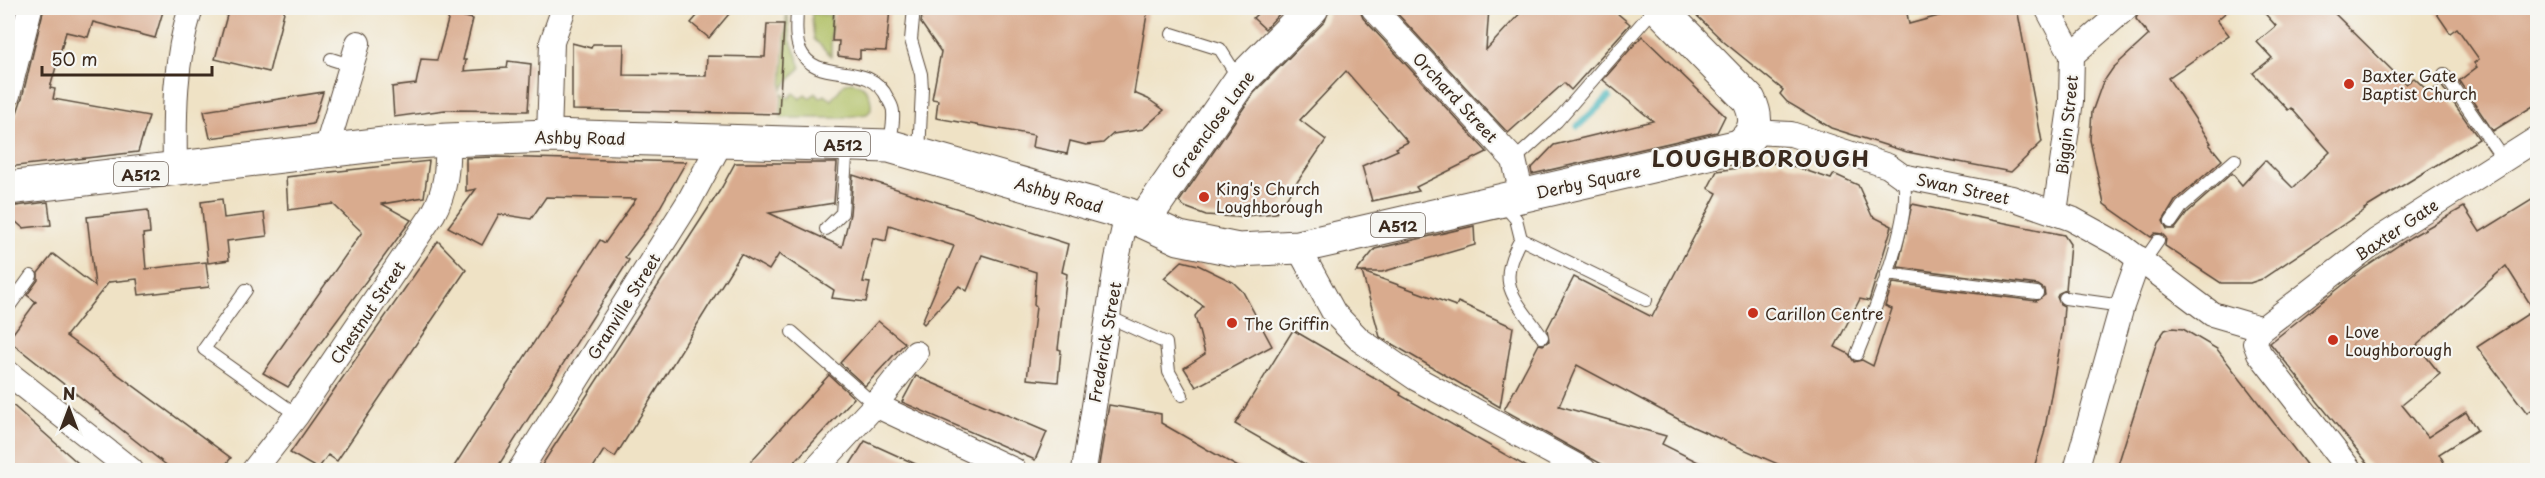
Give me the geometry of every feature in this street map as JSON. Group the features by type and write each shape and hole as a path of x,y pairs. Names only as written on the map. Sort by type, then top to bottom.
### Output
{"main road":[{"name":"Greenclose Lane","path":"1136,217 1240,81 1312,8"},
{"path":"1657,8 1736,84 1749,100 1755,111 1753,132"},
{"name":"Derby Square","path":"1511,198 1716,153 1739,146 1753,132"},
{"name":"Ashby Road","path":"8,188 175,170 326,150 447,140 549,136 722,140 847,144 904,150 1136,217"},
{"name":"A512","path":"1136,217 1179,238 1215,246 1238,250 1298,247 1511,198"}],"street":[{"path":"8,95 30,8"},
{"path":"175,170 174,94 183,33 191,8"},
{"path":"549,136 552,42 564,8"},
{"name":"Orchard Street","path":"1373,8 1514,160"},
{"name":"Biggin Street","path":"2047,8 2072,55 2072,101 2055,212"},
{"path":"2072,55 2126,8"},
{"path":"326,150 346,55"},
{"name":"Swan Street","path":"1753,132 1783,133 1802,137 1888,166 1902,176 2012,198 2055,212 2098,232 2142,260 2212,314 2260,328"},
{"name":"Baxter Gate","path":"2260,328 2376,241 2538,138"},
{"name":"Chestnut Street","path":"254,471 297,415 441,199 448,166 447,140"},
{"name":"Granville Street","path":"520,471 688,203 722,140"},
{"path":"1511,198 1514,160"},
{"name":"Frederick Street","path":"1084,471 1109,317 1136,217"},
{"path":"1298,247 1334,313 1360,340 1417,379 1584,471"},
{"path":"2076,471 2122,306 2142,260"},
{"path":"2260,328 2255,340 2259,352 2350,471"},
{"path":"815,471 875,405 916,353"},
{"path":"8,373 131,471"},
{"path":"875,405 1014,471"}],"lane":[{"path":"797,8 800,50 810,62 820,69 865,75 883,87 894,110 904,150"},
{"path":"904,150 922,89 921,74 911,40 914,8"},
{"path":"1514,160 1557,121 1657,8"},
{"path":"1172,34 1220,49 1240,81"},
{"path":"2444,74 2503,159"},
{"path":"826,229 842,213 847,144"},
{"path":"2171,222 2182,206 2235,160"},
{"path":"1857,354 1887,274 1902,210 1905,188 1902,176"},
{"path":"1511,198 1521,239 1508,264 1507,279 1516,299 1542,337"},
{"path":"1521,239 1646,300"},
{"path":"2142,260 2158,241"},
{"path":"1887,274 2037,293"},
{"path":"8,308 31,276"},
{"path":"246,290 204,349 297,415"},
{"path":"2065,298 2122,306"},
{"path":"1109,317 1166,344 1169,372 1182,395"},
{"path":"792,332 875,405"}],"green space":[{"path":"787,8 790,39 801,67 782,89"},
{"path":"811,8 814,8 815,14 831,15 831,56 814,39"},
{"path":"852,82 868,91 871,110 867,114 839,118 781,118 782,94 789,98 794,93 800,99 805,94 810,98 815,93 820,98 825,95 831,100 845,83"}],"building":[{"path":"44,8 164,8 155,38 93,22 88,37 66,32 50,88 55,89 53,99 149,116 138,152 8,167 8,133 10,133 22,98"},
{"path":"229,8 285,8 269,72 215,59"},
{"path":"704,8 734,8 709,38 691,23"},
{"path":"834,8 890,8 886,51 860,50 860,59 838,56 839,41 832,41"},
{"path":"923,8 1148,8 1134,93 1164,110 1143,129 1113,134 1103,143 1086,145 1070,141 1067,154 1032,147 1034,135 936,118 938,100 932,99 941,52 921,23"},
{"path":"1263,8 1284,9 1265,29 1253,18"},
{"path":"1330,8 1359,8 1363,18 1487,152 1416,187 1419,191 1372,201 1362,166 1398,150 1396,148 1408,142 1346,71 1300,120 1326,140 1276,213 1235,217 1206,215 1185,207 1179,202 1254,93 1325,21"},
{"path":"1392,8 1489,8 1486,50 1525,8 1611,8 1630,24 1571,90 1564,83 1508,133"},
{"path":"1689,8 1906,8 1909,24 1968,8 2017,8 2042,142 2011,172 1907,152 1831,128 1787,102 1780,94 1783,90 1724,42"},
{"path":"2140,8 2231,8 2217,20 2229,35 2168,78 2211,143 2209,144 2222,160 2175,201 2163,221 2167,229 2175,229 2188,212 2232,173 2242,185 2265,160 2293,188 2330,152 2291,108 2288,110 2253,73 2272,58 2257,42 2276,26 2260,8 2329,8 2406,84 2414,78 2429,92 2441,85 2479,139 2364,209 2262,279 2250,283 2221,283 2165,246 2166,238 2162,234 2155,233 2151,237 2104,204 2090,140 2092,112 2102,84 2113,68 2149,35 2136,19"},
{"path":"2433,8 2538,8 2538,103 2493,131 2459,81 2477,67 2474,63 2479,59 2457,28 2450,33"},
{"path":"450,13 473,19 463,60 466,60 464,71 507,68 508,61 531,64 528,111 445,110 394,117 392,87 416,84 421,59 437,60"},
{"path":"767,24 784,24 779,114 572,110 572,43 591,48 593,44 624,44 623,75 706,76 707,56 765,57"},
{"path":"1642,36 1725,116 1717,132 1532,174 1531,169 1554,145 1653,121 1603,80"},
{"path":"323,92 313,124 210,138 204,111"},
{"path":"466,158 686,162 651,223 625,257 629,260 495,471 451,471 600,240 605,243 636,199 546,197 531,219 499,214 482,245 448,227 476,189 466,191"},
{"path":"429,161 424,197 382,204 411,220 288,387 263,373 362,232 333,204 288,210 286,177"},
{"name":"Carillon Centre","path":"1781,162 1831,179 1834,174 1858,185 1872,216 1892,226 1869,301 1860,299 1835,347 1849,354 1854,362 1862,360 1873,366 1892,309 1885,306 1893,283 2036,301 2045,295 2044,289 2038,285 1898,267 1912,204 2064,235 2070,244 2066,290 2059,293 2057,297 2060,304 2064,306 2062,334 2044,434 2033,471 1794,471 1693,427 1577,365 1559,406 1666,436 1662,444 1716,471 1614,471 1504,410 1539,344 1543,345 1549,341 1547,329 1574,277 1652,317 1717,193 1708,188 1717,171"},
{"path":"735,163 837,163 834,203 769,213 842,247 850,214 853,175 1068,244 1062,272 1067,274 1058,349 1061,350 1058,382 1027,379 1036,307 1034,305 1036,272 982,255 967,291 959,286 924,324 922,322 954,246 889,225 886,241 873,238 863,282 870,283 866,302 832,298 834,290 779,254 769,270 741,254 615,457 604,450 591,471 538,471 722,187"},
{"path":"2538,196 2538,406 2527,413 2477,347 2534,310 2506,266 2417,345 2440,374 2402,405 2428,437 2466,412 2477,430 2439,454 2449,471 2374,471 2270,343 2363,269 2411,237 2464,207 2480,232"},
{"path":"222,199 224,218 264,213 267,236 227,241 229,260 208,263 201,202"},
{"path":"48,202 51,225 23,228 8,215 8,207"},
{"path":"148,210 150,233 143,234 146,269 206,262 209,287 139,295 137,279 109,282 66,336 231,458 220,471 174,471 8,340 36,302 27,295 38,280 38,273 53,254 95,286 87,217"},
{"path":"1474,226 1475,245 1382,272 1363,272 1456,306 1458,302 1513,327 1500,407 1380,337 1362,272 1356,272 1375,249"},
{"path":"438,241 466,270 337,461 328,455 318,469 290,453"},
{"path":"1182,261 1198,265 1233,282 1243,292 1272,346 1196,387 1184,368 1205,354 1195,316 1203,306 1164,278"},
{"path":"878,321 905,343 865,386 840,363"},
{"path":"2183,329 2217,349 2311,471 2116,471 2157,341 2165,330"},
{"path":"1293,330 1401,393 1400,395 1534,471 1317,471 1235,424"},
{"path":"829,375 854,398 786,471 742,471"},
{"path":"916,376 1047,432 1035,460 902,402"},
{"path":"8,401 87,471 8,471"},
{"path":"1109,405 1161,414 1161,423 1245,471 1098,471"},
{"path":"865,441 931,471 846,471"}],"waterway":[{"path":"1578,126 1608,98"}],"place":[{"name":"Baxter Gate Baptist Church","path":"2349,84"},
{"name":"King's Church Loughborough","path":"1204,197"},
{"name":"Carillon Centre","path":"1753,313"},
{"name":"The Griffin","path":"1232,323"},
{"name":"Love Loughborough","path":"2333,340"}],"district":[{"name":"LOUGHBOROUGH","path":"1761,157"}]}
